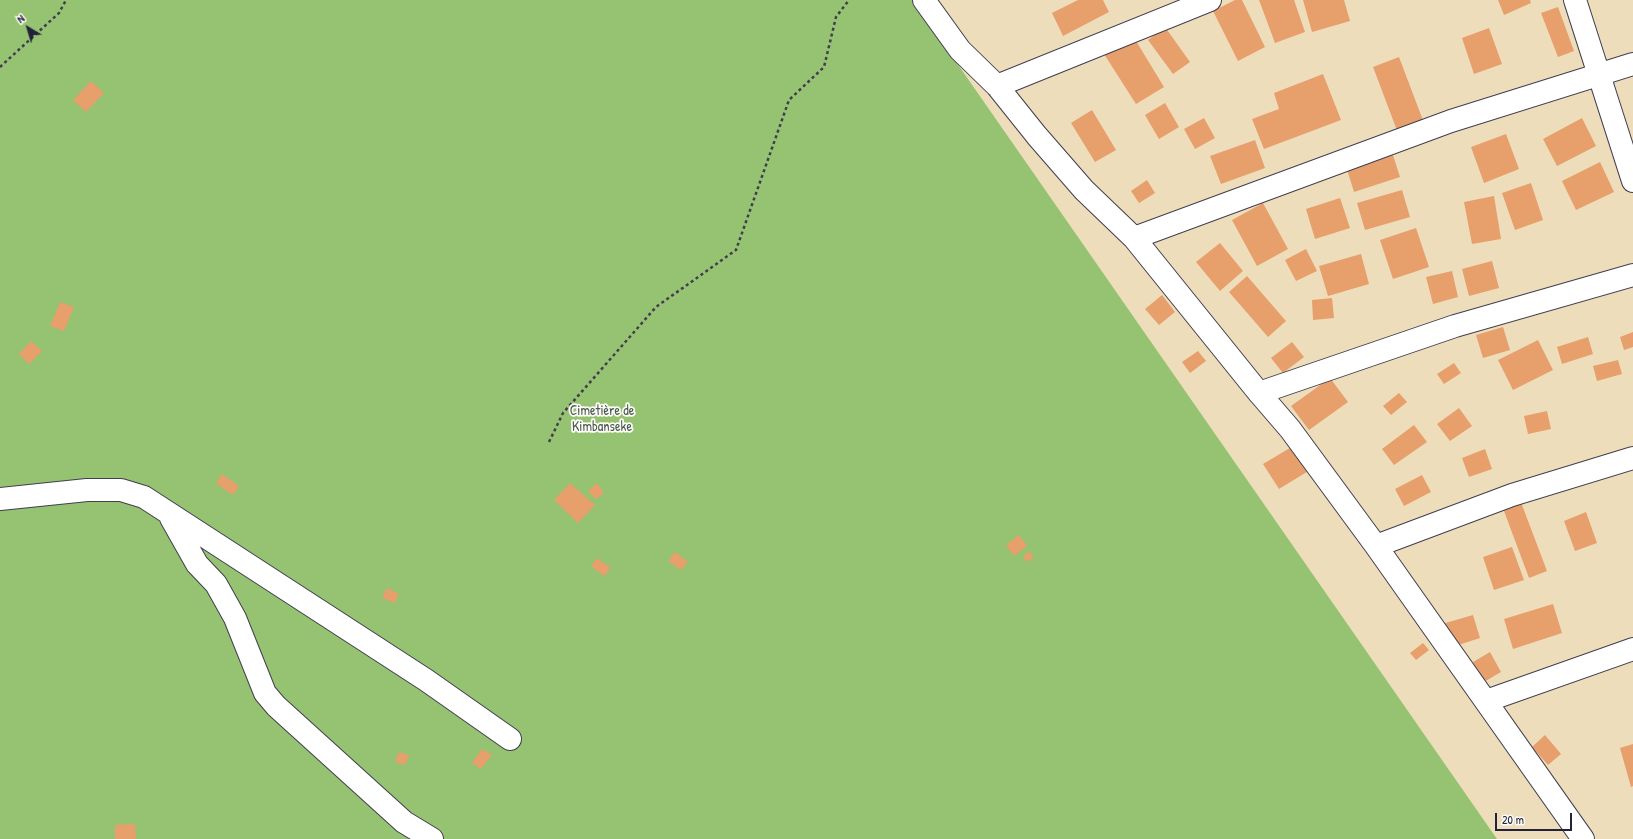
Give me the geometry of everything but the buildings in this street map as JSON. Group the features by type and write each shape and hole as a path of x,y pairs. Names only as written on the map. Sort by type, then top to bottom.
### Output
{"street":[{"path":"924,0 960,50 997,86 1037,136 1084,190 1134,238 1259,393 1290,429 1376,546 1583,839"},
{"path":"997,86 1210,0"},
{"path":"1575,0 1600,74 1633,181"},
{"path":"1134,238 1451,122 1633,64"},
{"path":"1259,393 1455,326 1633,275"},
{"path":"1376,546 1512,495 1633,458"},
{"path":"0,499 87,490 120,490 144,497 426,680 510,739"},
{"path":"170,515 197,564 216,584 235,618 265,693 276,706 404,822 432,839"},
{"path":"1486,701 1633,650"}],"path":[{"path":"0,67 59,13 66,0"},
{"path":"549,442 563,413 656,307 736,250 789,100 824,67 836,17 849,0"}],"green space":[{"name":"Cimetière de Kimbanseke","path":"0,0 913,0 1497,839 0,839"}]}
